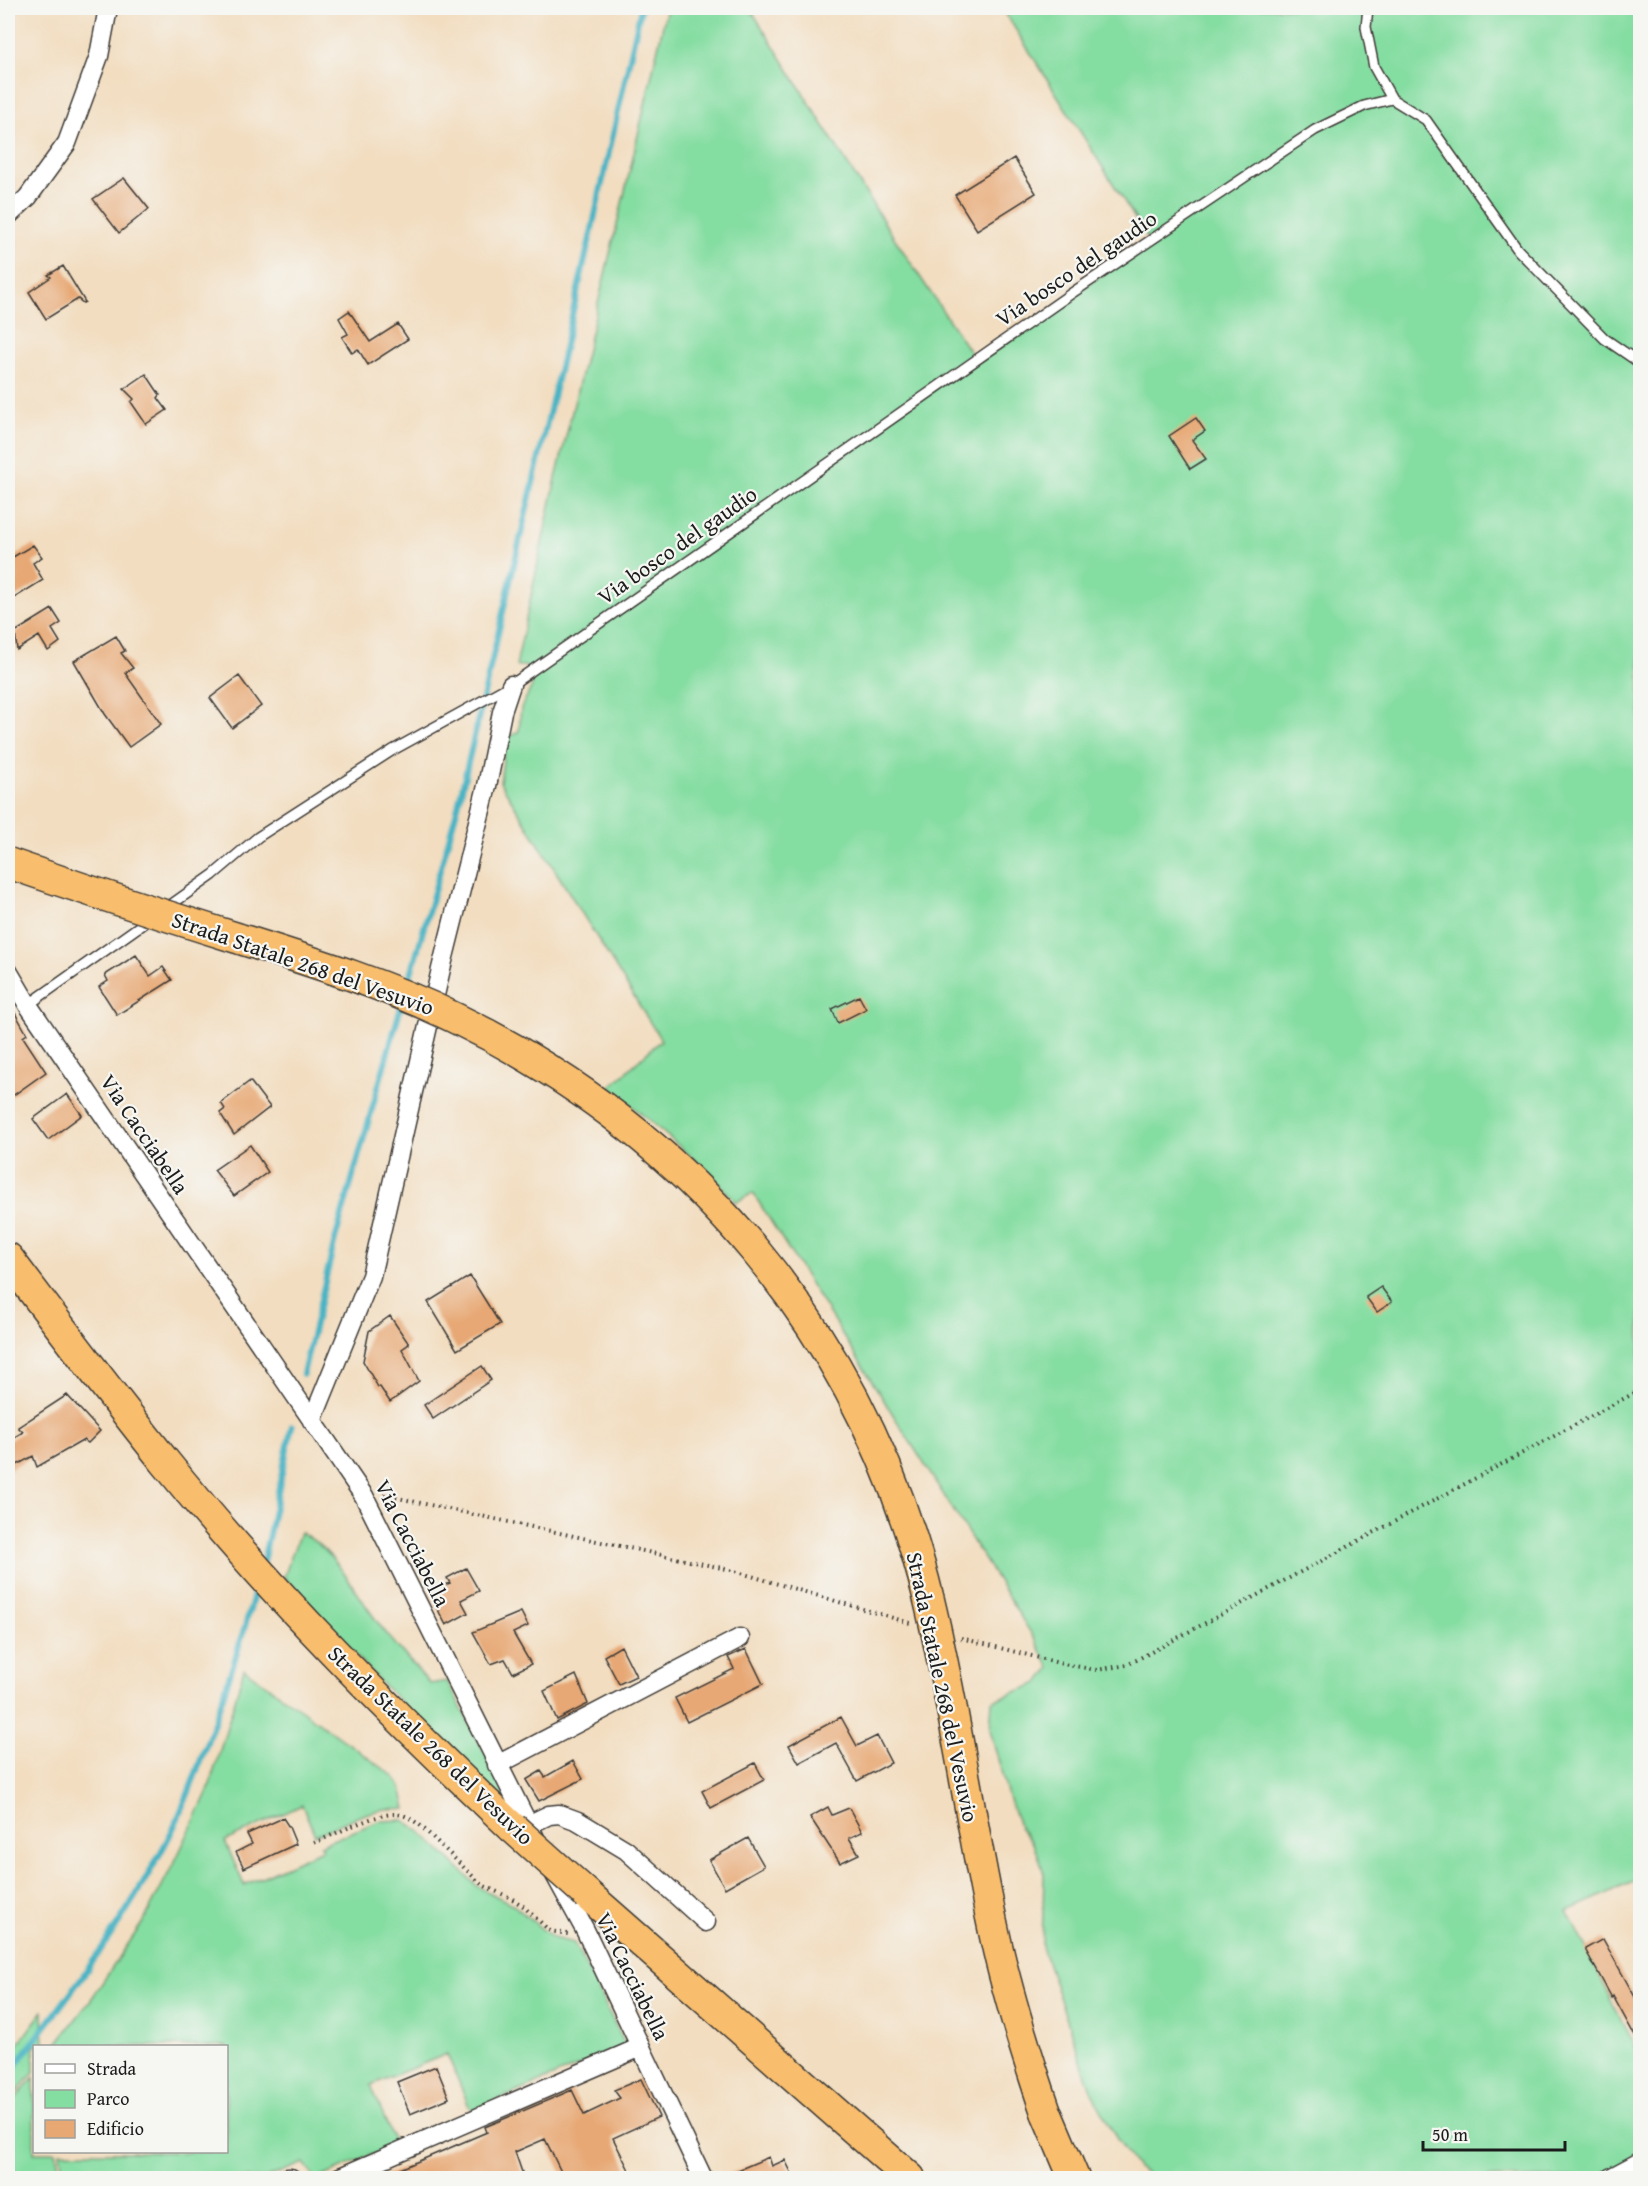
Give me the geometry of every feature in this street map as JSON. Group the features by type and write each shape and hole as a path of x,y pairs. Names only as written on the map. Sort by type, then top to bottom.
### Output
{"highway":[{"name":"Strada Statale 268 del Vesuvio","path":"8,863 370,983 452,1017 530,1057 592,1098 661,1152 724,1214 780,1281 830,1354 871,1432 904,1514 928,1597 997,1944 1018,2029 1046,2112 1074,2178"},
{"name":"Strada Statale 268 del Vesuvio","path":"8,1258 167,1464 281,1596 356,1676 431,1750 521,1826 588,1895 910,2178"}],"street":[{"path":"8,216 28,197 67,143 99,56 108,8"},
{"path":"312,1421 371,1276 441,969 487,786 502,712 511,686"},
{"name":"Via Cacciabella","path":"8,971 28,1005 360,1490 497,1765 521,1826 585,1930 703,2178"},
{"path":"497,1765 740,1638"},
{"path":"521,1826 549,1815 559,1814 578,1821 626,1850 706,1922"},
{"path":"338,2178 641,2047"},
{"path":"1610,2178 1641,2162"}],"lane":[{"path":"1368,8 1366,27 1374,68 1392,99 1426,120 1518,250 1605,339 1641,363"},
{"name":"Via bosco del gaudio","path":"28,1005 213,875 258,837 393,750 511,686 1072,293 1315,129 1364,106 1392,99"}],"path":[{"path":"957,1637 1063,1664 1097,1670 1127,1665 1641,1390"},
{"path":"360,1490 731,1570 916,1624"},
{"path":"314,1843 383,1815 396,1814 410,1818 482,1885 511,1898 550,1930 567,1935 585,1930"}],"green space":[{"path":"667,8 750,8 887,227 976,361 1150,242 1002,8 1640,8 1640,1879 1567,1911 1640,2056 1640,2178 1153,2178 1137,2168 1117,2139 1092,2093 1042,1947 1044,1874 1039,1857 1031,1841 1020,1828 1008,1797 990,1729 992,1701 1039,1683 1050,1668 1036,1641 753,1193 736,1202 707,1170 610,1087 661,1040 500,782 506,739 519,731 521,708 532,686 531,670 524,666 516,666 554,487"},
{"path":"300,1532 323,1549 333,1560 382,1628 430,1684 447,1681 517,1814 380,1682 284,1577"},
{"path":"244,1669 395,1777 401,1787 406,1809 394,1808 371,1812 315,1835 302,1805 225,1841 244,1885 322,1850 320,1845 379,1821 403,1820 419,1830 478,1887 512,1904 553,1938 574,1943 626,2046 471,2111 447,2054 371,2085 395,2144 320,2178 315,2178 304,2163 266,2178 64,2178 60,2153 228,2153 228,2045 56,2045 92,1998 143,1922 208,1791"},
{"path":"43,2011 44,2045 33,2045 33,2073 8,2102 8,2014 11,2044 9,2056"},
{"path":"33,2078 33,2153 56,2153 61,2178 10,2178 8,2107"}],"building":[{"path":"1014,158 1036,193 977,230 955,195"},
{"path":"124,178 149,209 119,233 93,199"},
{"path":"63,266 85,302 78,299 46,319 29,292 51,277 48,275"},
{"path":"349,311 370,342 398,324 408,339 368,365 358,349 352,353 342,337 348,334 339,318"},
{"path":"146,374 167,410 146,424 131,402 134,399 124,389"},
{"path":"1196,418 1205,431 1192,440 1206,459 1190,469 1169,436"},
{"path":"33,545 42,557 33,563 43,580 8,602 8,560"},
{"path":"52,609 61,623 52,629 60,642 48,651 39,636 17,650 15,632"},
{"path":"116,636 125,651 121,653 133,668 125,673 161,724 129,747 105,714 74,661"},
{"path":"239,676 261,706 232,728 210,698"},
{"path":"136,955 150,976 163,967 172,980 117,1015 99,987 108,981 105,975"},
{"path":"859,996 866,1009 838,1023 832,1009"},
{"path":"8,1001 27,1034 23,1037 46,1072 8,1099"},
{"path":"250,1081 270,1107 234,1135 220,1113 225,1109 221,1103"},
{"path":"67,1094 82,1115 48,1140 33,1119"},
{"path":"250,1145 268,1172 234,1196 214,1170"},
{"path":"470,1276 500,1324 457,1350 428,1302"},
{"path":"1381,1287 1392,1302 1377,1312 1366,1297"},
{"path":"390,1316 409,1344 402,1349 419,1381 390,1402 363,1361 369,1331"},
{"path":"482,1366 491,1380 433,1419 424,1405"},
{"path":"67,1395 100,1431 88,1443 84,1440 37,1467 33,1456 8,1470 8,1441 23,1432 18,1427"},
{"path":"466,1568 479,1591 461,1600 468,1613 446,1625 428,1591 450,1583 447,1578"},
{"path":"521,1612 528,1626 513,1633 531,1664 513,1673 505,1659 491,1664 473,1632"},
{"path":"621,1646 636,1676 619,1684 604,1656"},
{"path":"746,1649 763,1684 687,1722 675,1698 734,1669 728,1657"},
{"path":"576,1675 588,1704 557,1720 544,1691"},
{"path":"841,1717 857,1746 877,1736 891,1763 857,1781 836,1743 799,1763 789,1745"},
{"path":"573,1761 583,1779 539,1801 526,1780 541,1771 545,1777"},
{"path":"755,1763 764,1780 711,1808 702,1791"},
{"path":"828,1807 832,1815 849,1808 862,1832 849,1838 859,1854 840,1863 810,1817"},
{"path":"283,1818 296,1844 244,1868 236,1852 252,1844 247,1834"},
{"path":"748,1838 764,1866 725,1888 709,1860"},
{"path":"1603,1939 1641,2008 1641,2047 1585,1949"},
{"path":"436,2066 449,2098 410,2114 397,2082"},
{"path":"641,2079 659,2117 613,2138 630,2172 615,2178 564,2178 545,2139 515,2152 524,2178 379,2178 487,2132 485,2127 572,2090 584,2115 620,2098 614,2090"},
{"path":"769,2157 772,2166 785,2160 794,2178 719,2178"}],"waterway":[{"path":"407,988 458,806 641,8"},
{"path":"303,1374 335,1240 402,1003"},
{"path":"263,1562 292,1426"},
{"path":"8,2075 94,1960 152,1869 169,1837 211,1731 257,1583"}]}
